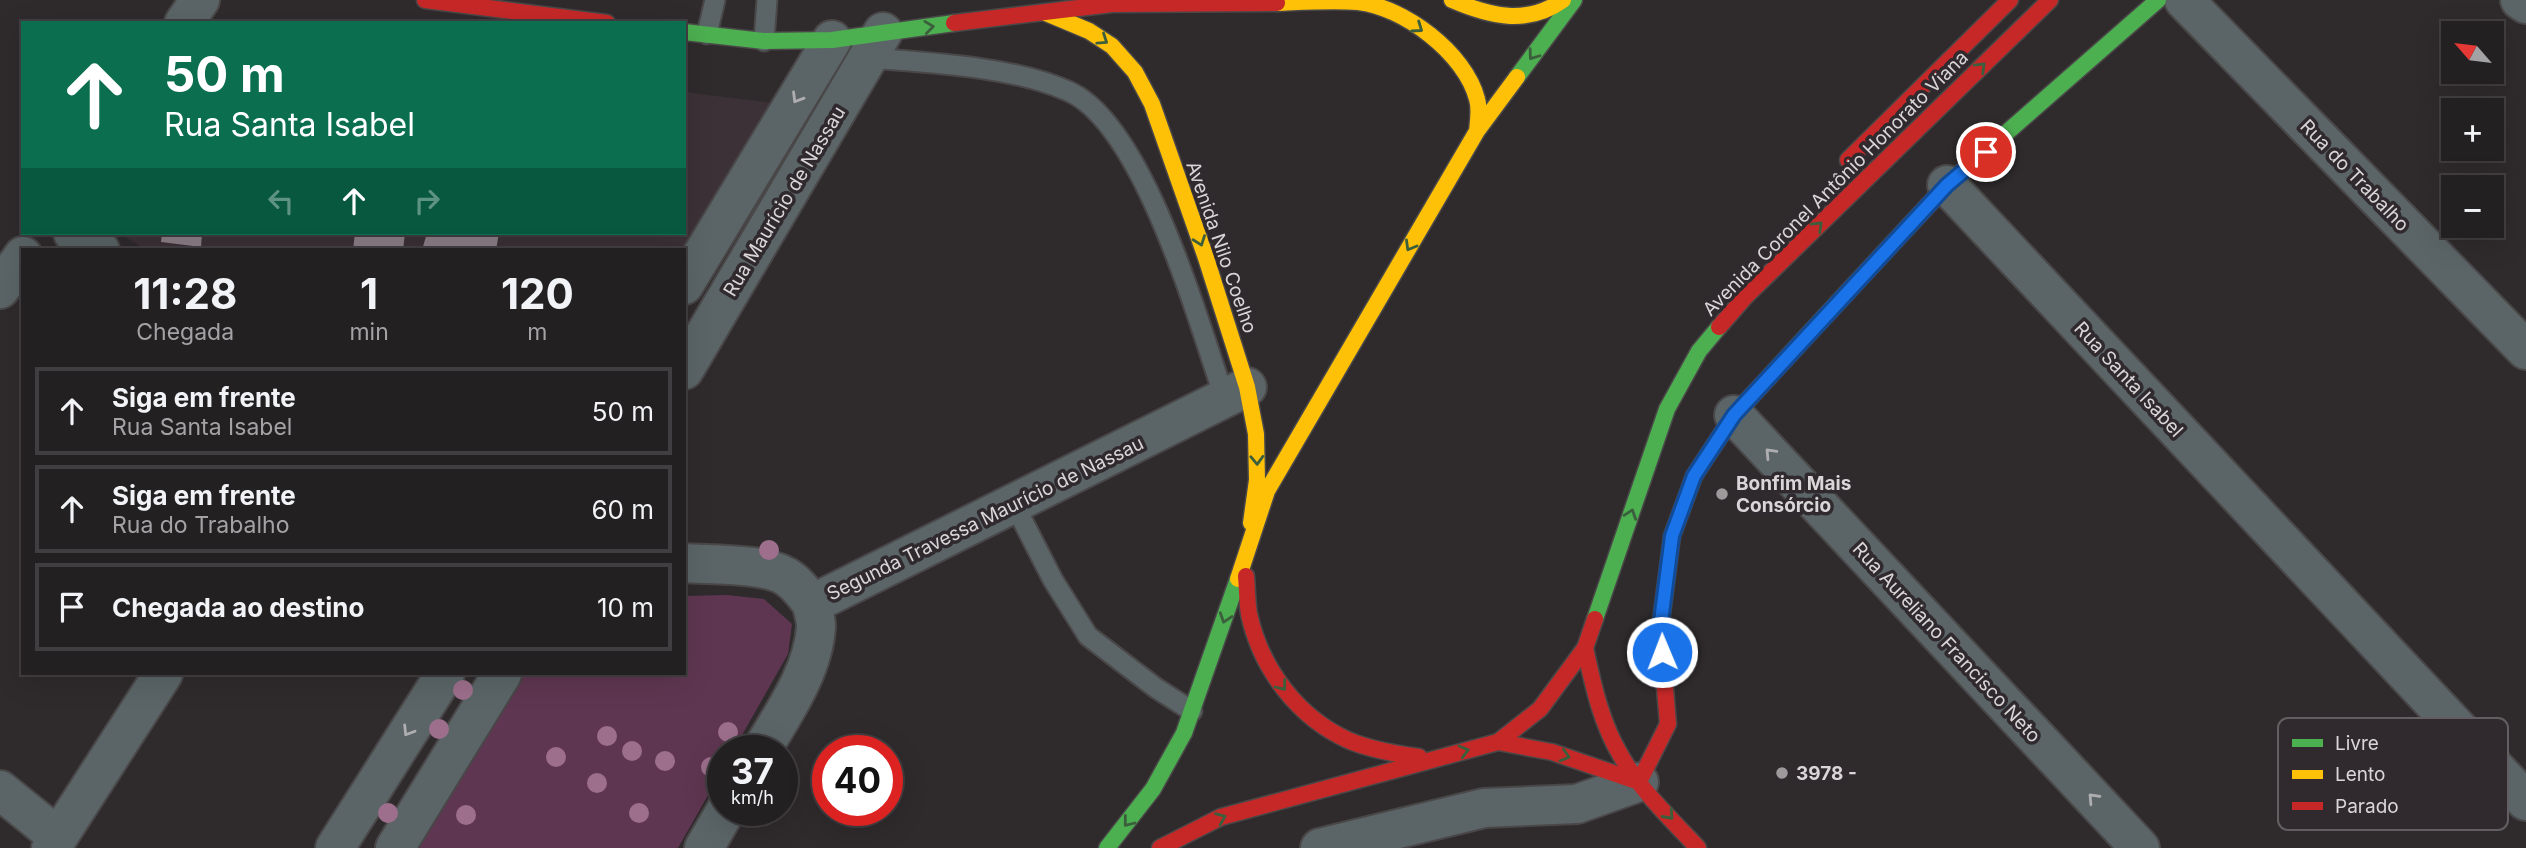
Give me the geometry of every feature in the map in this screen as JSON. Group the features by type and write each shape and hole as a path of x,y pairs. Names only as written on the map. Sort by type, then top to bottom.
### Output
{"main road":[{"path":"425,0 591,21"},
{"path":"1452,0 1502,19 1528,16 1563,0"},
{"path":"1107,848 1166,769 1192,710 1267,491 1477,131 1574,0"},
{"name":"Avenida Coronel Antônio Honorato Viana","path":"1835,173 2010,0"},
{"name":"Avenida Coronel Antônio Honorato Viana","path":"1160,848 1221,817 1498,742 1540,709 1586,648 1667,409 1699,351 1745,297 2050,0"},
{"path":"1639,782 1668,723 1660,629 1672,536 1694,476 1734,415 1947,185 2158,0"},
{"path":"686,32 764,41 834,31 876,45 1041,11 1112,4 1359,2 1391,12 1420,26 1451,57 1467,76 1478,100 1477,131"},
{"name":"Avenida Nilo Coelho","path":"1041,11 1089,31 1112,46 1135,72 1152,104 1206,258 1236,393 1256,434 1257,480 1246,553"},
{"path":"1648,415 1656,394"},
{"name":"Avenida Coronel Antônio Honorato Viana","path":"1586,648 1618,503"},
{"path":"1246,553 1245,601 1251,629 1260,654 1292,699 1331,731 1350,741 1399,756 1437,758"},
{"path":"1586,648 1597,701 1613,743 1639,782 1698,848"},
{"path":"1498,742 1563,755 1639,782"}],"street":[{"path":"185,21 200,0"},
{"name":"Rua do Trabalho","path":"2184,0 2526,350"},
{"path":"2520,0 2526,4"},
{"path":"686,282 834,31"},
{"name":"Rua Maurício de Nassau","path":"686,367 876,45"},
{"name":"Rua Santa Isabel","path":"1947,185 2448,718"},
{"path":"76,235 97,248"},
{"path":"0,289 21,259"},
{"name":"Segunda Travessa Maurício de Nassau","path":"686,563 771,570 786,576 802,590 812,604 1236,393"},
{"name":"Rua Aureliano Francisco Neto","path":"1734,415 2140,848"},
{"path":"770,735 803,673 812,648 816,624 812,604"},
{"path":"0,790 55,842 162,675"},
{"path":"335,848 444,675"},
{"path":"395,848 501,675"},
{"path":"1320,848 1484,808 1577,804 1639,782"},
{"name":"Rua Santa Isabel","path":"2508,782 2526,801"},
{"path":"705,848 717,826"}],"lane":[{"path":"707,34 715,0"},
{"path":"764,41 768,0"},
{"path":"876,45 964,68 1034,78 1070,92 1100,115 1138,170 1236,393"},
{"path":"1014,503 1053,580 1088,636 1156,688 1192,710"}],"shaded area":[{"path":"686,92 773,103 683,248 143,248 122,235 686,235"},
{"path":"727,595 764,599 792,624 788,654 742,735 707,735 707,797 678,848 415,848 522,675 686,675 686,596"}],"building":[{"path":"162,235 202,235 201,247 161,242"},
{"path":"355,235 405,235 403,248 353,248"},
{"path":"426,235 499,235 496,248 423,248"}],"traffic: fast":[{"path":"1517,77 1574,0"},
{"path":"1855,284 1947,185 2158,0"},
{"path":"686,32 764,41 832,40 954,23"},
{"path":"1595,619 1667,409 1699,351 1719,327"},
{"path":"1107,848 1153,789 1184,733 1238,579"}],"traffic: slow":[{"path":"1452,0 1508,16 1536,13 1563,0"},
{"path":"1277,3 1358,2 1376,6 1413,23 1446,49 1460,65 1478,103 1477,131"},
{"path":"1046,13 1089,31 1112,46 1135,72 1152,104 1206,258 1247,387 1256,434 1257,480 1251,523"},
{"path":"1238,579 1267,491 1477,131 1517,77"}],"traffic: jam":[{"path":"425,0 591,21"},
{"path":"1848,160 2010,0"},
{"path":"1719,327 1745,297 2050,0"},
{"path":"954,23 1112,4 1277,3"},
{"path":"1639,782 1668,724 1660,629 1672,536 1694,476 1734,415 1855,284"},
{"path":"1246,576 1249,614 1263,654 1284,690 1298,705 1331,731 1350,741 1419,757"},
{"path":"1160,848 1221,817 1498,742 1540,709 1585,648 1595,619"},
{"path":"1585,648 1603,717 1621,756 1647,793 1698,848"},
{"path":"1498,742 1552,752 1639,782"}],"place":[{"name":"Bonfim Mais Consórcio","path":"1722,494"},
{"name":"3978 -","path":"1782,773"}],"route":[{"path":"1662,652 1660,629 1672,536 1694,476 1734,415 1947,185 1986,152"}]}
